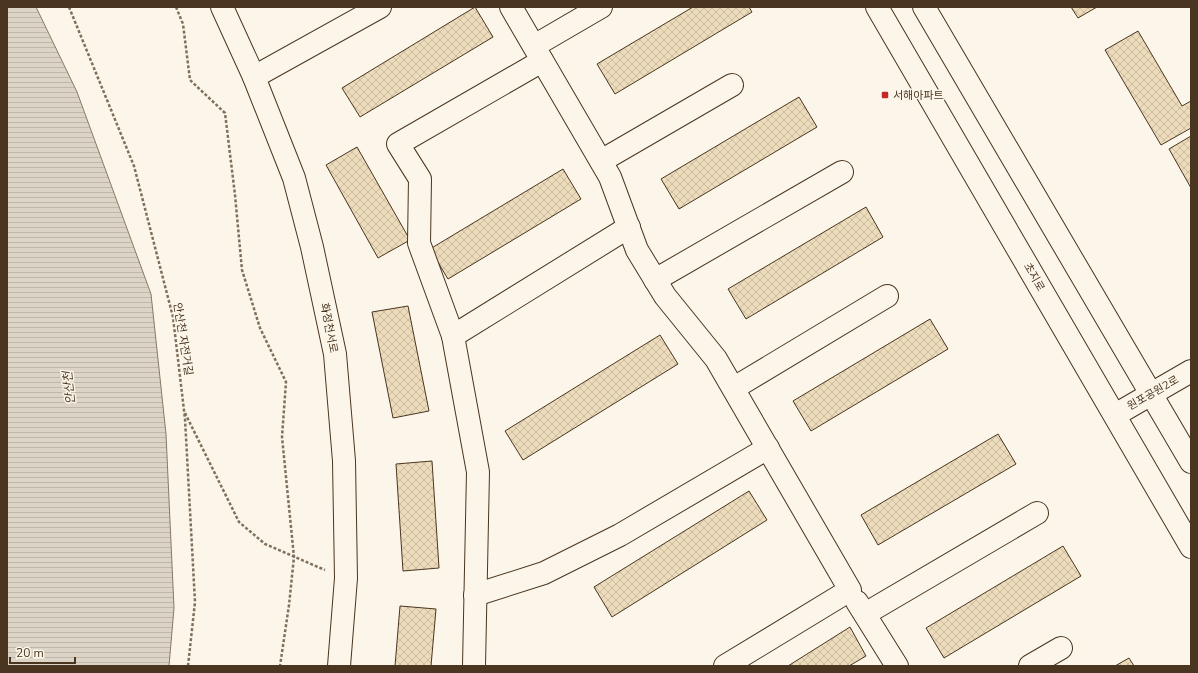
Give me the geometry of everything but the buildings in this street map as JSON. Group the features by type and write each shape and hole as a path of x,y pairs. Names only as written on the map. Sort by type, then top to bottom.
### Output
{"street":[{"name":"화정천서로","path":"222,7 254,77 294,178 312,247 334,354 344,461 346,578 339,666"},
{"path":"254,77 380,7"},
{"path":"511,7 610,177 637,250 665,296 716,359 850,590 897,666"},
{"path":"474,666 478,472 453,336 419,243 420,180 398,144 538,53 601,7"},
{"name":"초지로","path":"877,7 1191,547"},
{"path":"924,7 1191,462"},
{"path":"601,161 732,85"},
{"path":"655,280 842,172"},
{"path":"453,336 629,227"},
{"path":"734,388 887,296"},
{"name":"원포공원2로","path":"1115,415 1191,371"},
{"path":"475,595 544,573 620,535 768,448"},
{"path":"865,614 1037,513"},
{"path":"725,666 850,590"},
{"path":"1030,666 1061,648"}],"path":[{"name":"안산천 자전거길","path":"69,7 134,166 173,317 184,411 195,602 188,666"},
{"path":"176,7 183,24 190,80 225,113 242,270 260,328 286,382 282,437 294,556 289,605 280,666"},
{"path":"184,411 239,522 265,544 346,578"}],"water":[{"name":"안산천","path":"7,7 36,7 77,92 151,294 166,434 174,608 169,666 7,666"}],"place":[{"name":"서해아파트","path":"885,95"}]}
